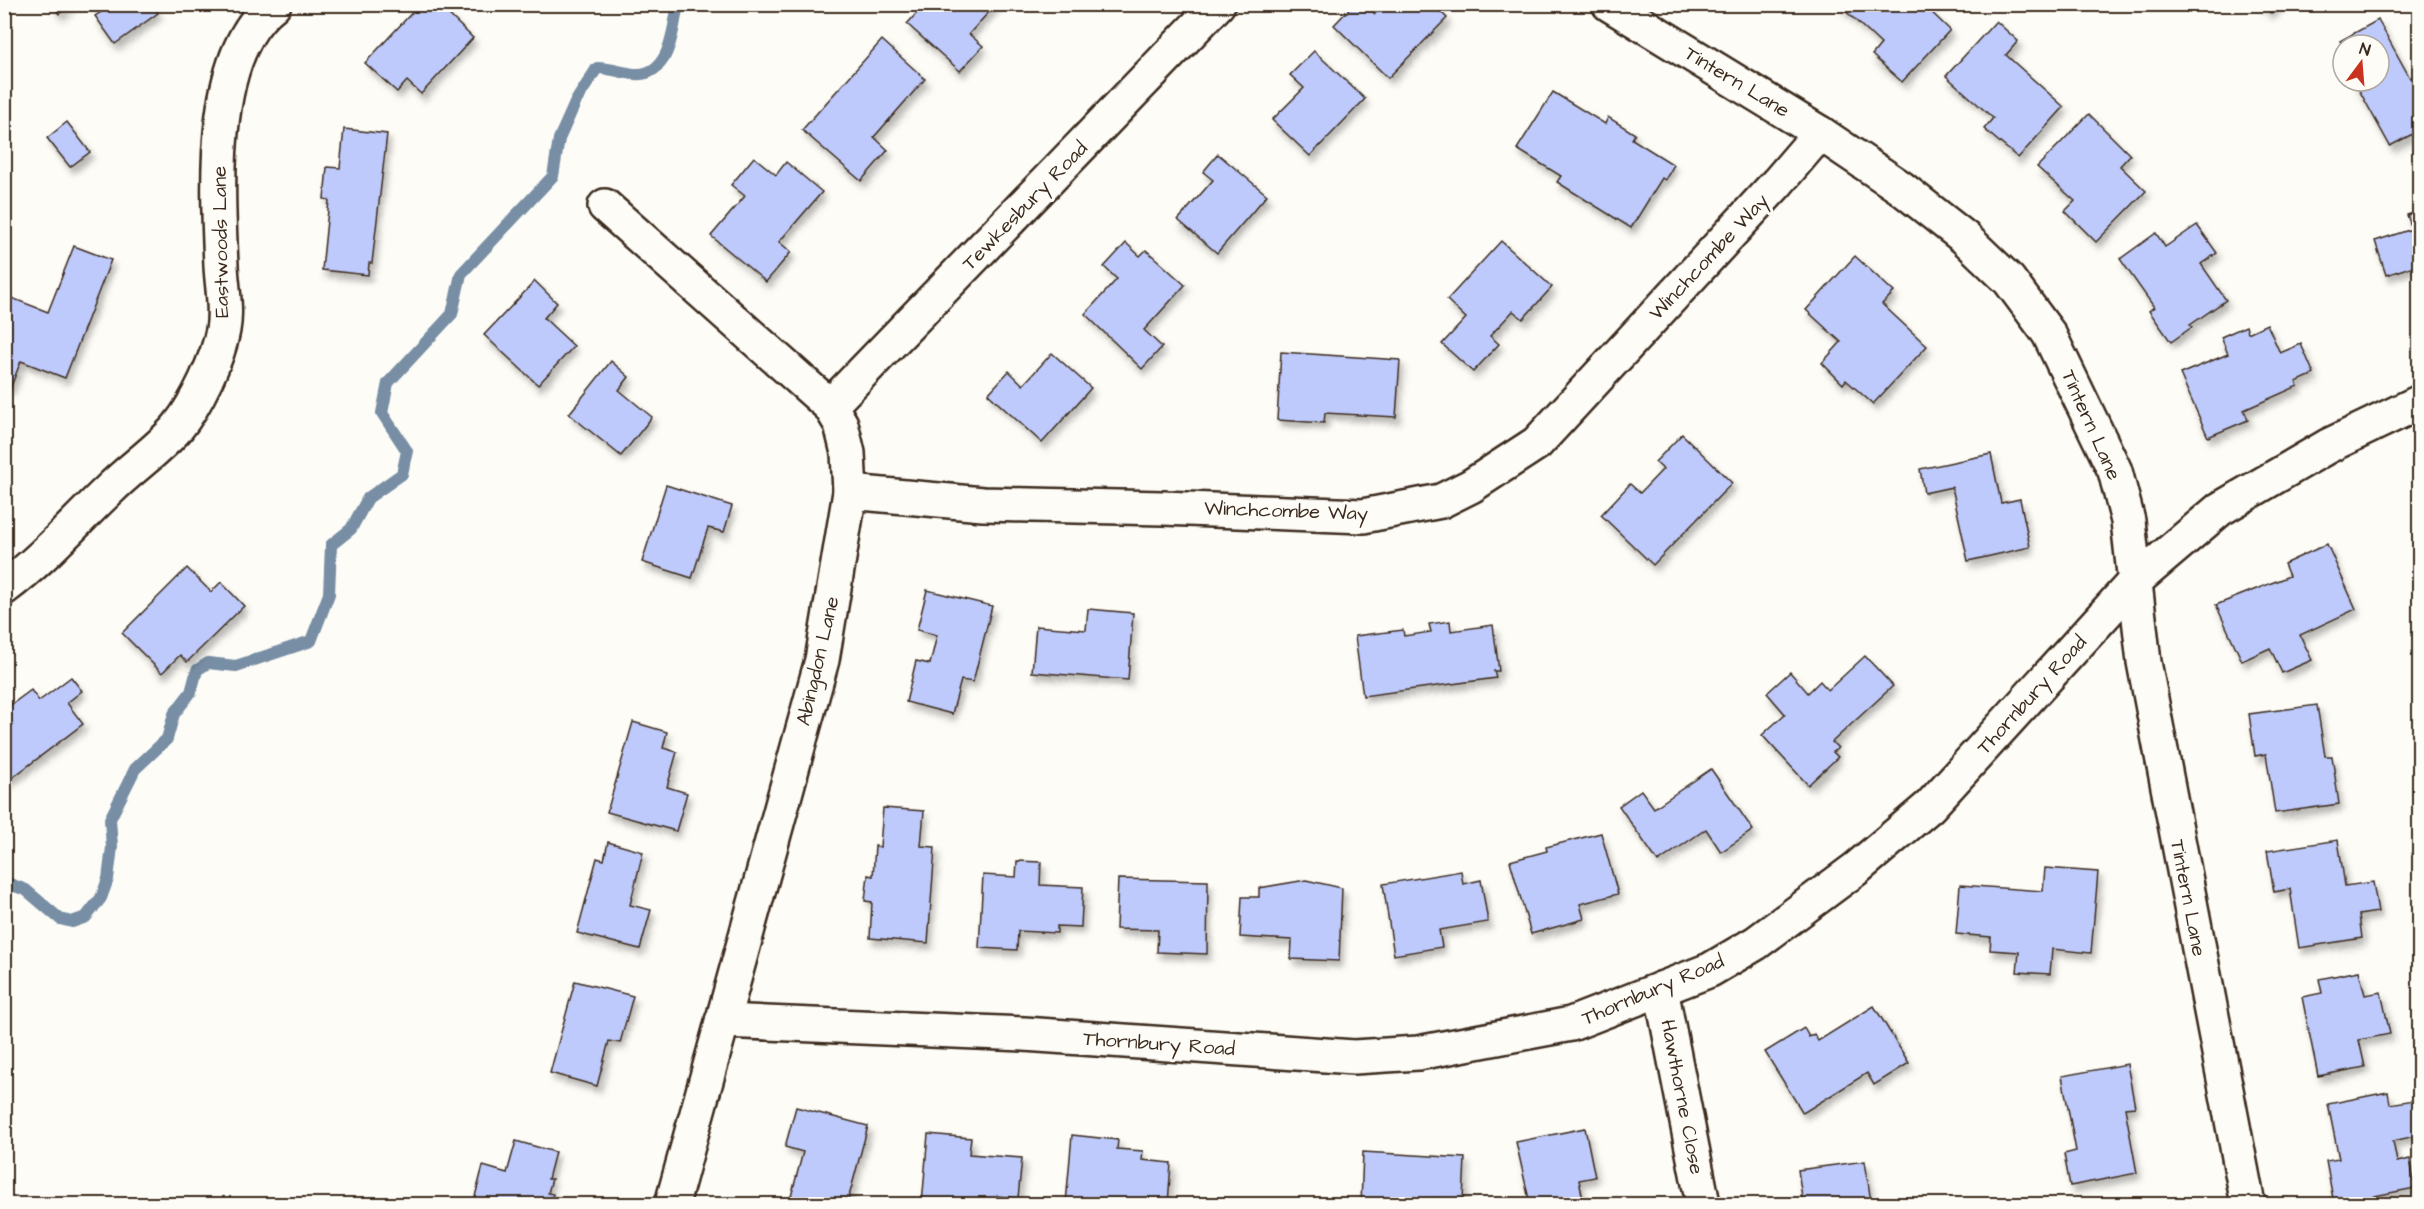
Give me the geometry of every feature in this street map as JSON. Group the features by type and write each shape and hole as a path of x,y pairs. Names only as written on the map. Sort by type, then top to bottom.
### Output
{"street":[{"name":"Eastwoods Lane","path":"4,588 26,572 110,488 176,429 190,409 212,364 224,322 219,204 219,142 224,112 241,46 263,13 274,4"},
{"name":"Tewkesbury Road","path":"830,406 1218,4"},
{"name":"Tintern Lane","path":"1609,4 1820,133 1900,187 1965,238 2009,280 2049,334 2115,471 2128,521 2144,662 2248,1204"},
{"name":"Winchcombe Way","path":"850,492 983,504 1363,516 1441,501 1472,486 1537,443 1778,182 1820,133"},
{"name":"Abingdon Lane","path":"604,206 830,406 841,424 846,443 850,492 822,660 672,1204"},
{"name":"Thornbury Road","path":"722,1021 1024,1034 1354,1057 1418,1053 1571,1024 1710,970 1756,943 1857,868 1930,806 2134,582 2220,509 2328,446 2420,402"},
{"name":"Hawthorne Close","path":"1661,989 1703,1204"}],"building":[{"path":"52,4 72,4 59,14"},
{"path":"95,4 152,4 158,13 115,44 95,16 101,12"},
{"path":"420,4 438,4 473,38 421,94 407,81 397,92 365,63"},
{"path":"925,4 996,4 969,34 983,46 960,71 907,24"},
{"path":"1354,4 1365,4 1375,14 1384,4 1433,4 1447,18 1388,78 1334,25"},
{"path":"1838,4 1923,4 1950,30 1902,82 1872,55 1881,44"},
{"path":"2259,4 2278,4 2271,13"},
{"path":"2378,20 2385,33 2354,33"},
{"path":"1996,21 2018,41 2006,55 2064,107 2018,158 1984,129 1993,118 1946,76"},
{"path":"882,40 925,79 874,137 888,150 861,181 802,130"},
{"path":"2391,44 2410,78 2420,73 2420,130 2390,146 2361,93 2391,93"},
{"path":"1314,51 1365,99 1310,156 1272,120 1304,88 1290,75"},
{"path":"1553,92 1605,124 1608,117 1635,134 1632,139 1674,165 1665,180 1662,178 1631,228 1557,182 1561,176 1517,149"},
{"path":"2089,114 2130,155 2120,166 2146,191 2096,242 2065,211 2075,201 2037,167"},
{"path":"67,122 90,152 70,167 47,138"},
{"path":"344,129 387,134 372,263 369,263 368,275 322,270 329,200 324,199 327,167 340,168"},
{"path":"1218,154 1267,195 1217,253 1178,220 1213,180 1203,172"},
{"path":"754,157 776,175 786,162 822,192 779,242 791,252 766,282 711,236 745,196 731,185"},
{"path":"2420,211 2420,264 2386,275 2375,241 2412,229 2407,215"},
{"path":"2197,225 2217,253 2201,264 2226,300 2190,325 2192,327 2171,342 2149,311 2154,307 2120,259 2156,233 2165,247"},
{"path":"1501,241 1552,287 1523,319 1513,311 1490,336 1499,344 1473,372 1442,344 1466,318 1447,300"},
{"path":"1126,243 1140,256 1146,250 1185,285 1144,330 1162,347 1142,369 1085,314 1117,279 1104,267"},
{"path":"74,246 111,260 65,378 21,361 10,389 4,387 4,295 48,312"},
{"path":"1855,256 1894,292 1882,304 1927,346 1873,404 1846,380 1843,384 1822,363 1841,342 1806,310"},
{"path":"535,281 557,303 544,318 574,346 538,385 484,335"},
{"path":"2267,324 2280,353 2301,344 2314,374 2296,382 2298,386 2244,410 2248,420 2208,437 2180,374 2228,354 2221,337 2246,326 2248,333"},
{"path":"1281,352 1400,360 1396,417 1325,413 1324,423 1277,420"},
{"path":"1052,353 1091,388 1042,443 988,394 1009,371 1023,385"},
{"path":"611,361 629,377 619,390 652,417 621,456 569,414"},
{"path":"1682,434 1732,483 1653,565 1601,515 1630,484 1640,493 1663,469 1655,462"},
{"path":"1991,454 2001,503 2020,499 2030,547 1968,561 1952,487 1924,493 1920,469"},
{"path":"666,485 732,506 724,532 708,528 692,578 642,562"},
{"path":"2327,544 2356,609 2300,635 2312,660 2282,673 2270,648 2242,661 2216,605 2289,576 2284,564"},
{"path":"187,568 211,592 221,582 244,606 187,662 180,655 162,673 122,633"},
{"path":"927,590 992,606 973,682 961,680 952,714 906,702 916,661 930,664 937,635 917,630"},
{"path":"1088,609 1133,613 1128,680 1032,672 1036,626 1086,630"},
{"path":"1450,621 1451,631 1493,625 1499,671 1494,671 1496,678 1363,696 1355,636 1403,630 1404,636 1431,632 1429,624"},
{"path":"1865,656 1893,686 1832,742 1838,748 1833,752 1838,757 1808,785 1762,735 1785,714 1767,693 1790,672 1808,693 1820,681 1828,690"},
{"path":"71,677 82,691 67,703 83,724 4,784 4,710 31,690 39,701"},
{"path":"2317,705 2325,756 2332,756 2339,804 2275,813 2266,754 2255,756 2249,714"},
{"path":"633,722 667,732 663,748 677,752 667,787 687,793 676,831 607,812"},
{"path":"1711,769 1753,830 1721,852 1706,829 1658,862 1619,806 1641,790 1654,808"},
{"path":"883,808 924,811 921,846 935,847 928,943 870,938 872,902 865,901 868,875 873,876 875,846 880,847"},
{"path":"1601,833 1618,894 1580,904 1584,919 1531,934 1510,861 1547,851 1546,847"},
{"path":"2338,840 2345,886 2373,882 2378,912 2359,915 2362,938 2299,948 2290,889 2274,892 2267,851"},
{"path":"608,842 643,852 630,905 651,910 640,949 577,933 597,858 604,860"},
{"path":"1017,861 1041,862 1040,885 1083,887 1081,927 1057,926 1057,933 1018,931 1017,950 979,948 983,875 1016,877"},
{"path":"2045,868 2098,872 2091,953 2052,949 2050,974 2017,972 2019,952 1990,950 1991,937 1956,934 1960,885 2043,891"},
{"path":"1461,871 1463,884 1481,880 1488,922 1439,930 1442,947 1394,955 1383,884"},
{"path":"1118,879 1208,881 1207,954 1157,952 1158,930 1116,929"},
{"path":"1306,880 1342,888 1339,961 1291,959 1292,940 1240,937 1242,897 1259,897 1259,888"},
{"path":"2359,971 2365,995 2381,992 2390,1034 2359,1040 2365,1067 2318,1076 2302,997 2322,993 2319,979"},
{"path":"575,981 633,996 620,1043 609,1041 597,1086 550,1073"},
{"path":"1874,1006 1909,1063 1874,1085 1867,1073 1803,1113 1765,1052 1804,1028 1809,1037 1814,1034 1818,1041"},
{"path":"2127,1064 2135,1107 2125,1108 2137,1173 2070,1186 2064,1154 2076,1151 2062,1076"},
{"path":"2388,1092 2390,1104 2414,1100 2420,1135 2393,1141 2397,1162 2410,1159 2415,1188 2334,1204 2326,1161 2339,1159 2328,1104"},
{"path":"796,1107 868,1126 847,1204 833,1201 832,1204 789,1204 803,1152 785,1147"},
{"path":"1585,1128 1595,1177 1579,1180 1584,1204 1530,1204 1516,1142"},
{"path":"928,1134 971,1138 969,1154 1022,1158 1018,1198 997,1196 996,1204 922,1204"},
{"path":"1072,1135 1118,1140 1117,1149 1143,1151 1142,1160 1171,1163 1168,1204 1066,1203"},
{"path":"516,1141 555,1152 548,1179 552,1179 548,1193 553,1194 551,1204 473,1204 483,1166 507,1173"},
{"path":"1363,1152 1465,1158 1463,1200 1432,1198 1431,1204 1361,1204"},
{"path":"1865,1161 1871,1202 1892,1199 1892,1204 1803,1204 1798,1170"}],"waterway":[{"path":"4,882 26,890 60,919 72,922 86,917 101,898 108,879 112,847 110,819 135,769 167,739 174,714 191,692 197,670 208,663 236,666 311,641 329,594 331,545 351,529 368,498 402,474 407,451 382,413 388,383 452,314 461,274 553,176 559,139 576,101 597,68 635,74 647,73 656,68 668,50 678,4"}]}
